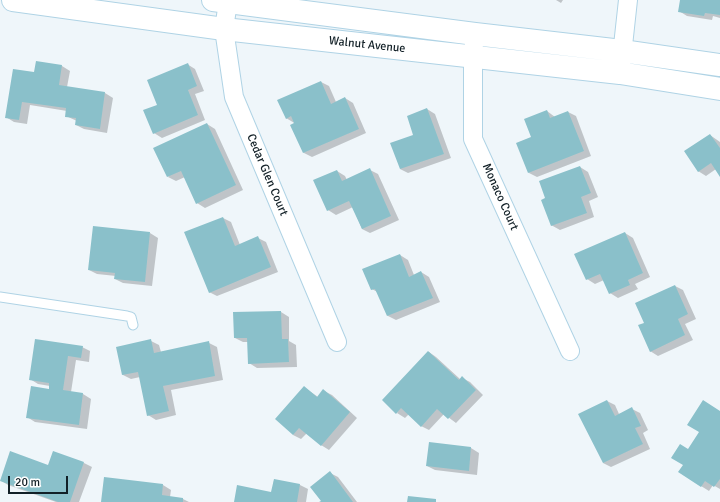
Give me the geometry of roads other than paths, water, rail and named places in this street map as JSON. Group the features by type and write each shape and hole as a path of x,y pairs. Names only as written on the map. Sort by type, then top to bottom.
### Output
{"street":[{"name":"Walnut Avenue","path":"13,0 224,29 620,73 720,89"},
{"path":"620,73 628,0"},
{"name":"Walnut Avenue","path":"220,1 475,34 622,51 720,65"},
{"name":"Cedar Glen Court","path":"220,1 234,97 337,342"},
{"name":"Monaco Court","path":"475,34 473,57 473,139 570,351"}],"lane":[{"path":"0,297 127,316 131,317 133,326"}]}
